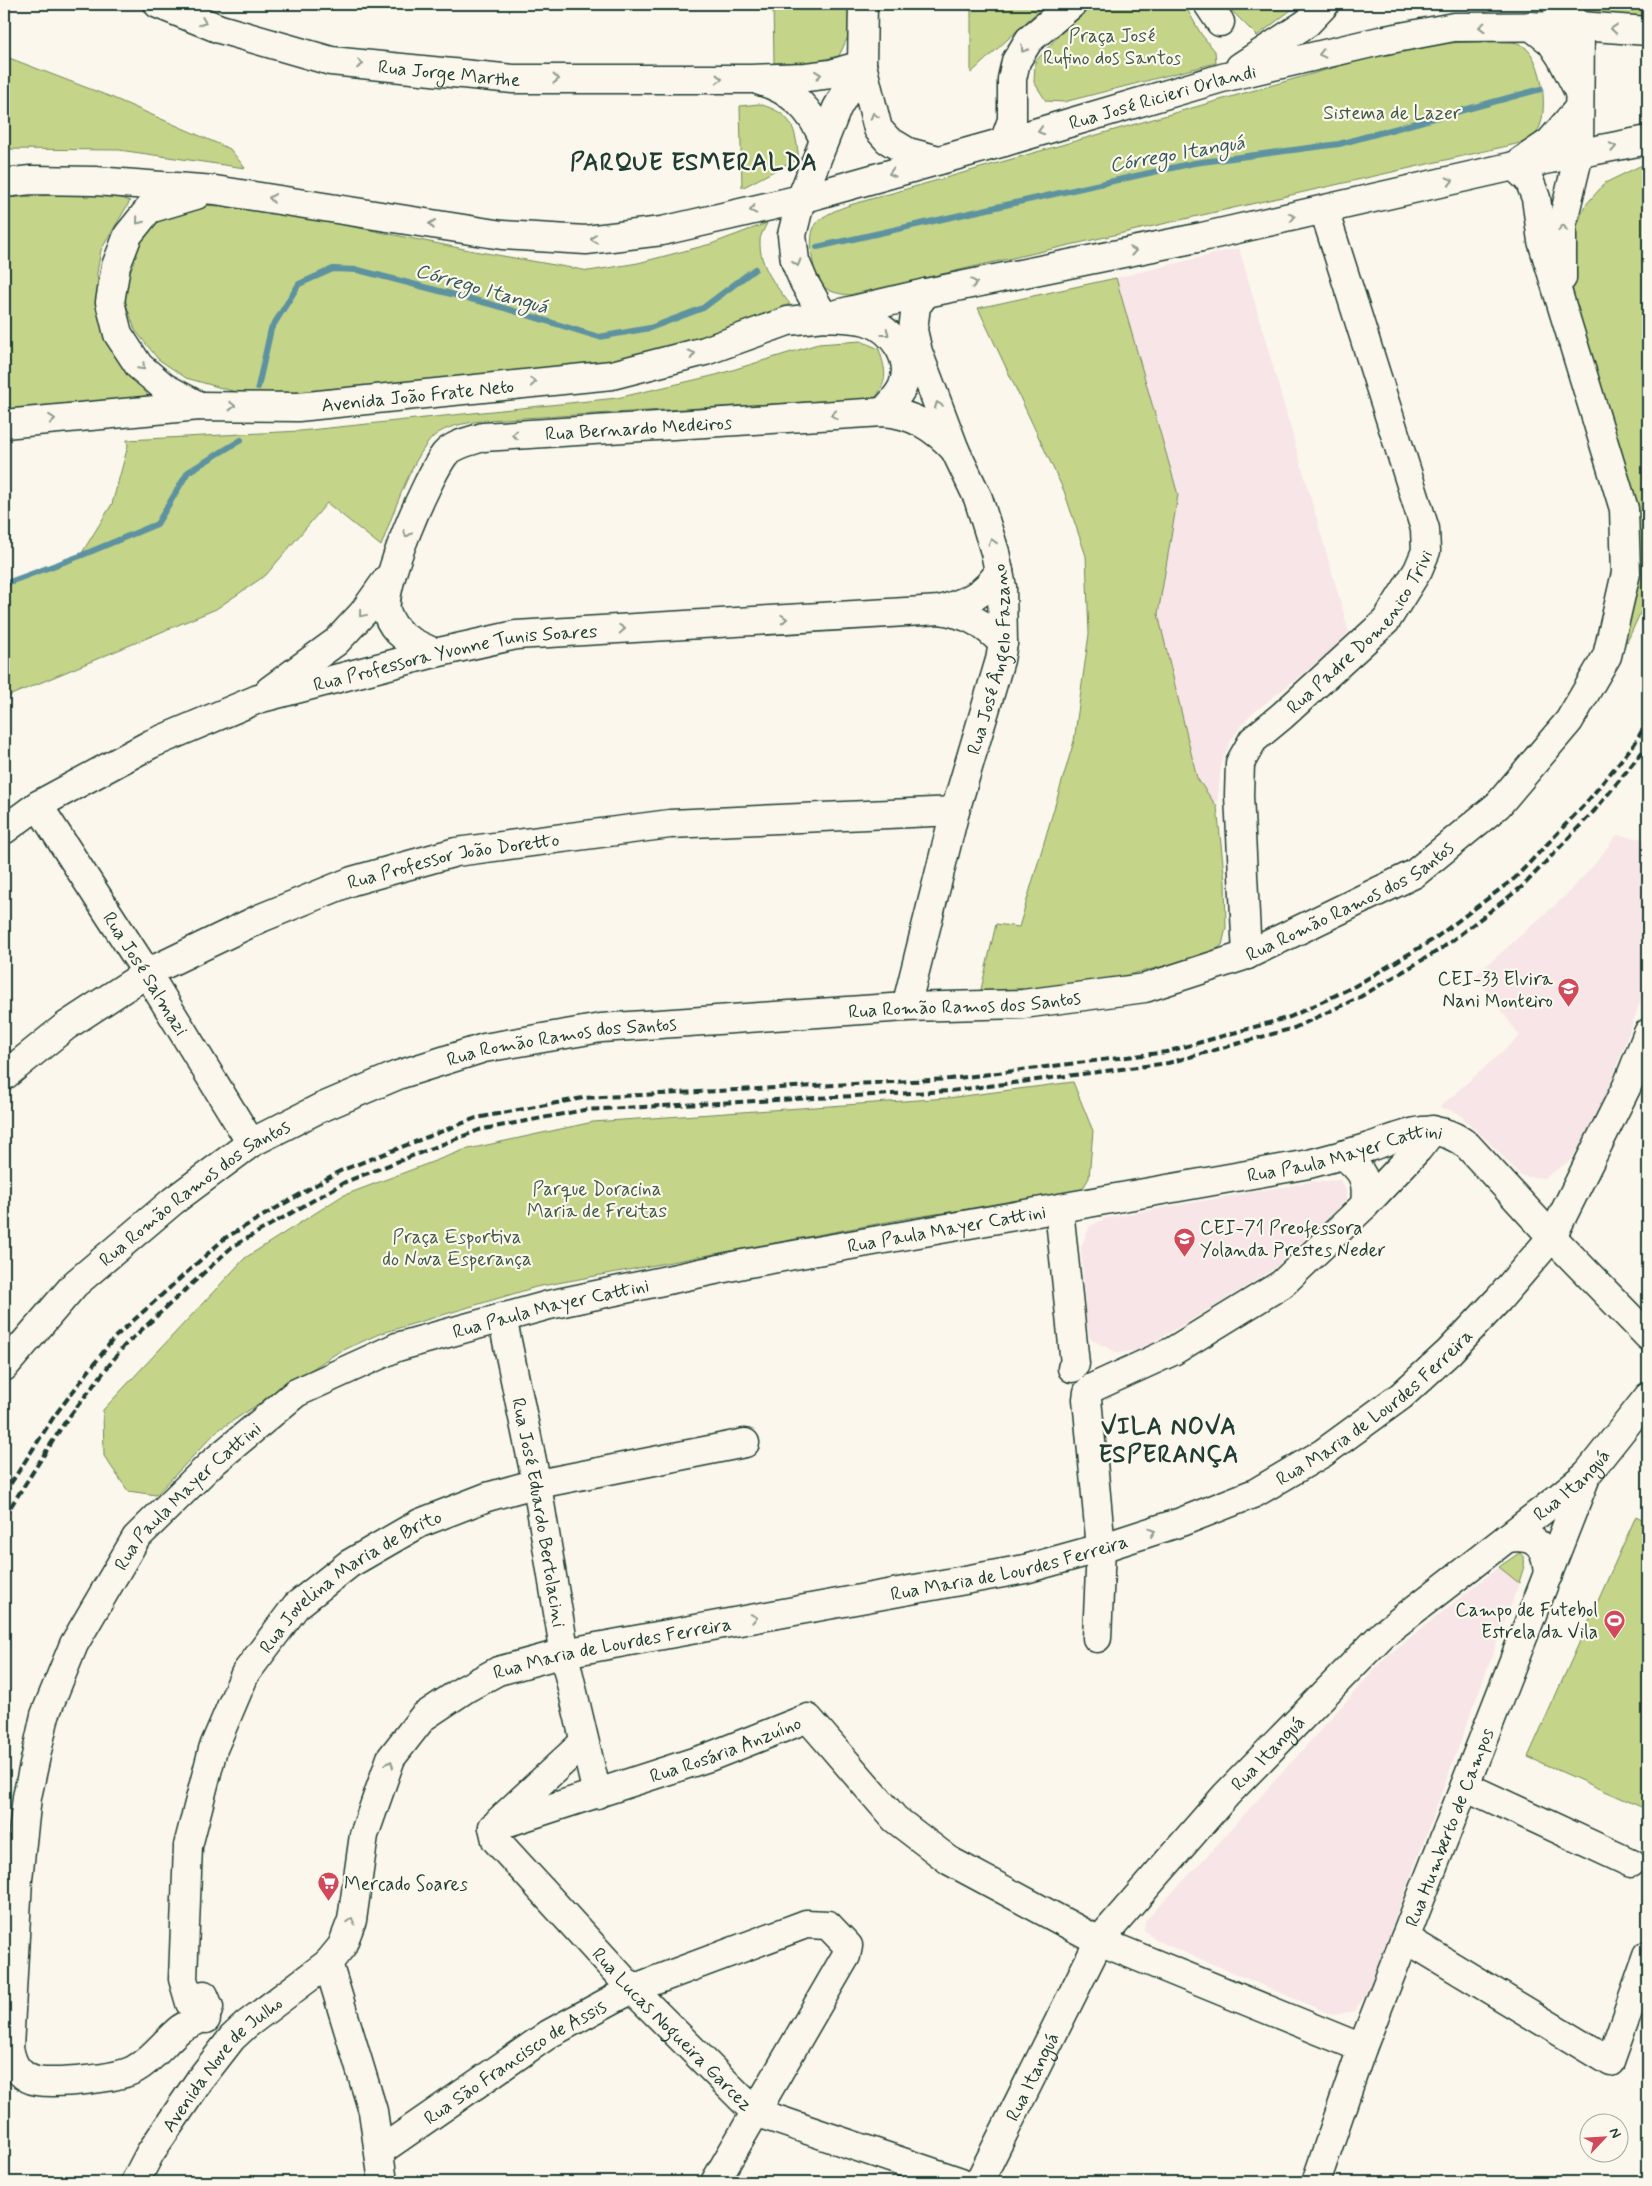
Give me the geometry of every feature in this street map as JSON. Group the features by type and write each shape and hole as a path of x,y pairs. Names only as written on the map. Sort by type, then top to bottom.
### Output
{"street":[{"name":"Rua Jorge Marthe","path":"158,4 220,29 330,62 513,78 752,79 831,74 862,65"},
{"path":"863,4 862,65 878,128 888,140 908,152 939,160"},
{"path":"1004,142 1012,120 1012,79 1016,61 1029,40 1072,4"},
{"path":"1222,78 1307,23 1325,4"},
{"path":"1556,4 1580,26"},
{"path":"1514,166 1548,143 1578,100 1561,57 1551,42 1531,26"},
{"name":"Rua José Ricieri Orlandi","path":"801,199 1222,78 1380,40 1454,27 1580,26 1648,32"},
{"name":"Rua Romão Ramos dos Santos","path":"1579,362 1562,280 1562,226 1579,154 1580,26"},
{"path":"824,317 804,282 795,261 792,235 801,199 837,108 862,65"},
{"name":"Rua Jorge Marthe","path":"752,79 783,89 800,101 817,124 824,140"},
{"path":"824,317 926,292 1202,237 1514,166 1648,140"},
{"name":"Rua Romão Ramos dos Santos","path":"4,1367 75,1284 172,1201 251,1143 318,1109 398,1075 484,1048 601,1028 906,1007 1024,1004 1145,988 1247,955 1414,874 1498,805 1569,721 1607,656 1626,573 1624,509 1542,241 1536,198 1529,180 1514,166"},
{"path":"4,183 31,180 94,181 215,190 502,235 586,240 662,232 801,199"},
{"path":"199,406 164,387 139,366 118,334 110,302 116,266 128,235 149,208 215,190"},
{"name":"Rua Padre Domenico Trivi","path":"1247,955 1239,796 1240,763 1253,740 1386,621 1418,570 1426,551 1425,529 1324,210"},
{"name":"Rua José Ângelo Fazano","path":"906,1007 955,811 1000,660 1003,643 1002,586 995,552 978,498 956,450 918,352 913,330 916,306 926,292"},
{"path":"824,317 868,322 896,340 903,353 906,370 903,386 894,401 883,412"},
{"name":"Avenida João Frate Neto","path":"4,424 199,406 298,407 612,375 704,351 788,321 824,317"},
{"name":"Rua Bernardo Medeiros","path":"435,652 400,635 391,624 386,611 385,598 391,574 431,476 446,453 463,443 483,437 883,412 899,413 916,419 943,436 956,450"},
{"name":"Rua Professora Yvonne Tunis Soares","path":"4,830 38,805 151,744 258,699 435,652 516,636 940,610 962,603 986,590 999,571"},
{"name":"Rua Bernardo Medeiros","path":"258,699 336,642 364,613 391,574"},
{"name":"Rua Professora Yvonne Tunis Soares","path":"940,610 961,614 976,620 1003,643"},
{"name":"Rua José Salmazi","path":"38,805 147,973 251,1143"},
{"name":"Rua Professor João Doretto","path":"4,1076 66,1026 147,973 262,918 352,881 456,852 670,824 955,811"},
{"name":"Rua Maria de Lourdes Ferreira","path":"328,1963 342,1946 352,1920 364,1834 391,1758 423,1717 464,1689 498,1671 564,1653 1025,1569 1101,1548 1182,1522 1255,1493 1323,1453 1401,1396 1449,1352 1499,1300 1552,1237 1627,1086 1648,1032"},
{"path":"1097,1638 1101,1548 1087,1399 1088,1392 1092,1388 1172,1351 1282,1284 1365,1191 1404,1165 1433,1130"},
{"name":"Rua Paula Mayer Cattini","path":"197,1997 187,2024 162,2045 152,2057 134,2070 116,2076 37,2081 18,2071 12,2060 9,2048 18,1879 27,1797 45,1714 74,1644 136,1538 210,1465 296,1393 397,1347 559,1303 743,1264 1309,1164 1370,1147 1412,1132 1433,1130 1455,1136 1468,1146 1552,1237 1648,1336"},
{"path":"1399,1136 1404,1165"},
{"path":"1365,1191 1370,1147"},
{"path":"1343,1155 1356,1166 1365,1191"},
{"path":"1059,1209 1075,1364 1072,1368"},
{"name":"Rua José Eduardo Bertolacini","path":"502,1317 537,1485 564,1653 597,1794"},
{"name":"Rua Itanguá","path":"979,2182 1099,1941 1226,1795 1383,1634 1587,1474 1648,1397"},
{"name":"Rua Jovelina Maria de Brito","path":"239,2031 197,1997 183,1949 188,1846 213,1750 245,1674 296,1606 348,1564 420,1523 487,1497 537,1485 745,1443"},
{"name":"Rua Humberto de Campos","path":"1316,2182 1362,2048 1587,1474"},
{"path":"1507,1538 1526,1536 1542,1548 1547,1558 1548,1575"},
{"name":"Rua Rosária Anzuíno","path":"493,1827 709,1758 808,1718 895,1819 950,1861 1099,1941"},
{"path":"493,1827 584,1742"},
{"path":"1465,1786 1631,1863"},
{"name":"Rua Lucas Nogueira Garcez","path":"493,1827 496,1840 632,1990 755,2112 961,2182"},
{"name":"Rua São Francisco de Assis","path":"380,2151 549,2034 632,1990 806,1924 828,1926 848,1946 846,1956 755,2112"},
{"path":"1405,1938 1610,2062 1648,1955"},
{"path":"1099,1941 1362,2048"},
{"path":"328,1963 373,2111 383,2182"},
{"name":"Avenida Nove de Julho","path":"135,2182 150,2152 201,2078 239,2031 328,1963"},
{"name":"Rua Paula Mayer Cattini","path":"162,2045 178,2015 197,1997"},
{"path":"715,2182 755,2112"}],"shaded area":[{"path":"1239,248 1349,632 1329,653 1248,717 1231,740 1221,764 1217,807 1197,778 1158,614 1178,495 1116,278"},
{"name":"CEI-33 Elvira Nani Monteiro","path":"1617,835 1648,840 1648,981 1599,1114 1570,1161 1544,1178 1521,1176 1458,1113 1440,1107 1520,1036 1475,976 1564,897 1594,865"},
{"name":"CEI-71 Preofessora Yolanda Prestes Neder","path":"1340,1180 1346,1190 1346,1200 1275,1268 1139,1350 1118,1353 1090,1339 1086,1320 1081,1247 1090,1226 1106,1218 1311,1182"},
{"path":"1499,1567 1519,1583 1368,1992 1354,2011 1333,2015 1158,1941 1144,1930 1145,1921 1208,1855 1386,1657"}],"green space":[{"path":"773,4 852,4 852,28 839,56 812,62 774,63"},
{"path":"971,4 1046,4 971,73"},
{"name":"Praça José Rufino dos Santos","path":"1096,4 1184,4 1201,34 1215,51 1216,63 1064,102 1046,101 1034,82 1035,62 1060,34"},
{"path":"1238,4 1299,4 1257,36 1230,9"},
{"path":"1575,4 1648,4 1648,17 1594,13"},
{"name":"Sistema de Lazer","path":"1497,41 1520,44 1534,58 1538,69 1543,94 1542,117 1536,134 1525,142 849,295 827,289 821,284 815,272 811,245 813,229 819,220 850,205 1382,54 1445,43"},
{"path":"4,56 111,97 230,149 245,168 119,150 4,149"},
{"path":"759,104 779,112 791,124 796,139 799,160 789,163 742,188 740,106"},
{"path":"1648,165 1648,596 1627,642 1625,640 1638,575 1577,328 1571,273 1575,232 1584,207 1605,183 1640,166"},
{"path":"104,192 130,201 101,250 97,273 100,302 132,375 151,399 4,409 4,198"},
{"path":"199,205 261,208 474,251 589,271 638,263 711,244 767,223 760,239 762,259 769,275 790,304 700,339 608,363 300,395 243,394 186,378 158,359 135,330 126,304 124,275 130,253 158,218"},
{"path":"1116,278 1178,495 1158,614 1197,778 1217,807 1225,882 1226,928 1222,945 1209,955 1067,990 979,998 996,924 1019,927 1074,741 1089,634 1086,556 1064,491 978,308"},
{"path":"861,341 879,349 883,362 885,373 883,384 876,397 486,420 462,424 444,430 429,441 412,468 381,546 327,503 266,575 216,609 4,698 4,584 80,556 112,504 128,446 127,440 300,431 617,398 716,375 818,344"},
{"name":"Parque Doracina Maria de Freitas","path":"1073,1082 1093,1131 1089,1178 1080,1193 909,1218 536,1287 379,1334 337,1353 217,1431 156,1495 128,1491 104,1456 103,1410 245,1258 342,1196 464,1150 593,1122 948,1098"},
{"name":"Campo de Futebol Estrela da Vila","path":"1636,1516 1648,1522 1648,1810 1528,1757"},
{"path":"1519,1553 1524,1558 1524,1562 1519,1583 1499,1567"}],"waterway":[{"name":"Córrego Itanguá","path":"817,247 1194,163 1339,144 1541,89"},
{"name":"Córrego Itanguá","path":"258,387 271,329 299,284 333,269 358,270 494,305 599,337 650,328 703,308 755,269"},
{"name":"Córrego Itanguá","path":"4,584 80,556 157,524 188,472 241,440"}],"railway":[{"path":"4,1494 55,1415 114,1338 225,1238 340,1171 476,1118 583,1098 950,1079 1166,1052 1290,1017 1355,986 1434,939 1515,878 1586,803 1635,743 1648,720"},
{"path":"4,1517 65,1422 124,1346 232,1247 345,1182 479,1130 584,1110 950,1091 1168,1063 1294,1028 1360,997 1441,949 1523,886 1595,810 1648,745"}],"place":[{"name":"CEI-33 Elvira Nani Monteiro","path":"1569,1008"},
{"name":"CEI-71 Preofessora Yolanda Prestes Neder","path":"1184,1257"},
{"name":"Campo de Futebol Estrela da Vila","path":"1614,1639"},
{"name":"Mercado Soares","path":"328,1902"}],"district":[{"name":"PARQUE ESMERALDA","path":"694,162"},
{"name":"VILA NOVA ESPERANÇA","path":"1169,1440"}],"park label":[{"name":"Praça Esportiva do Nova Esperança","path":"457,1247"}]}
